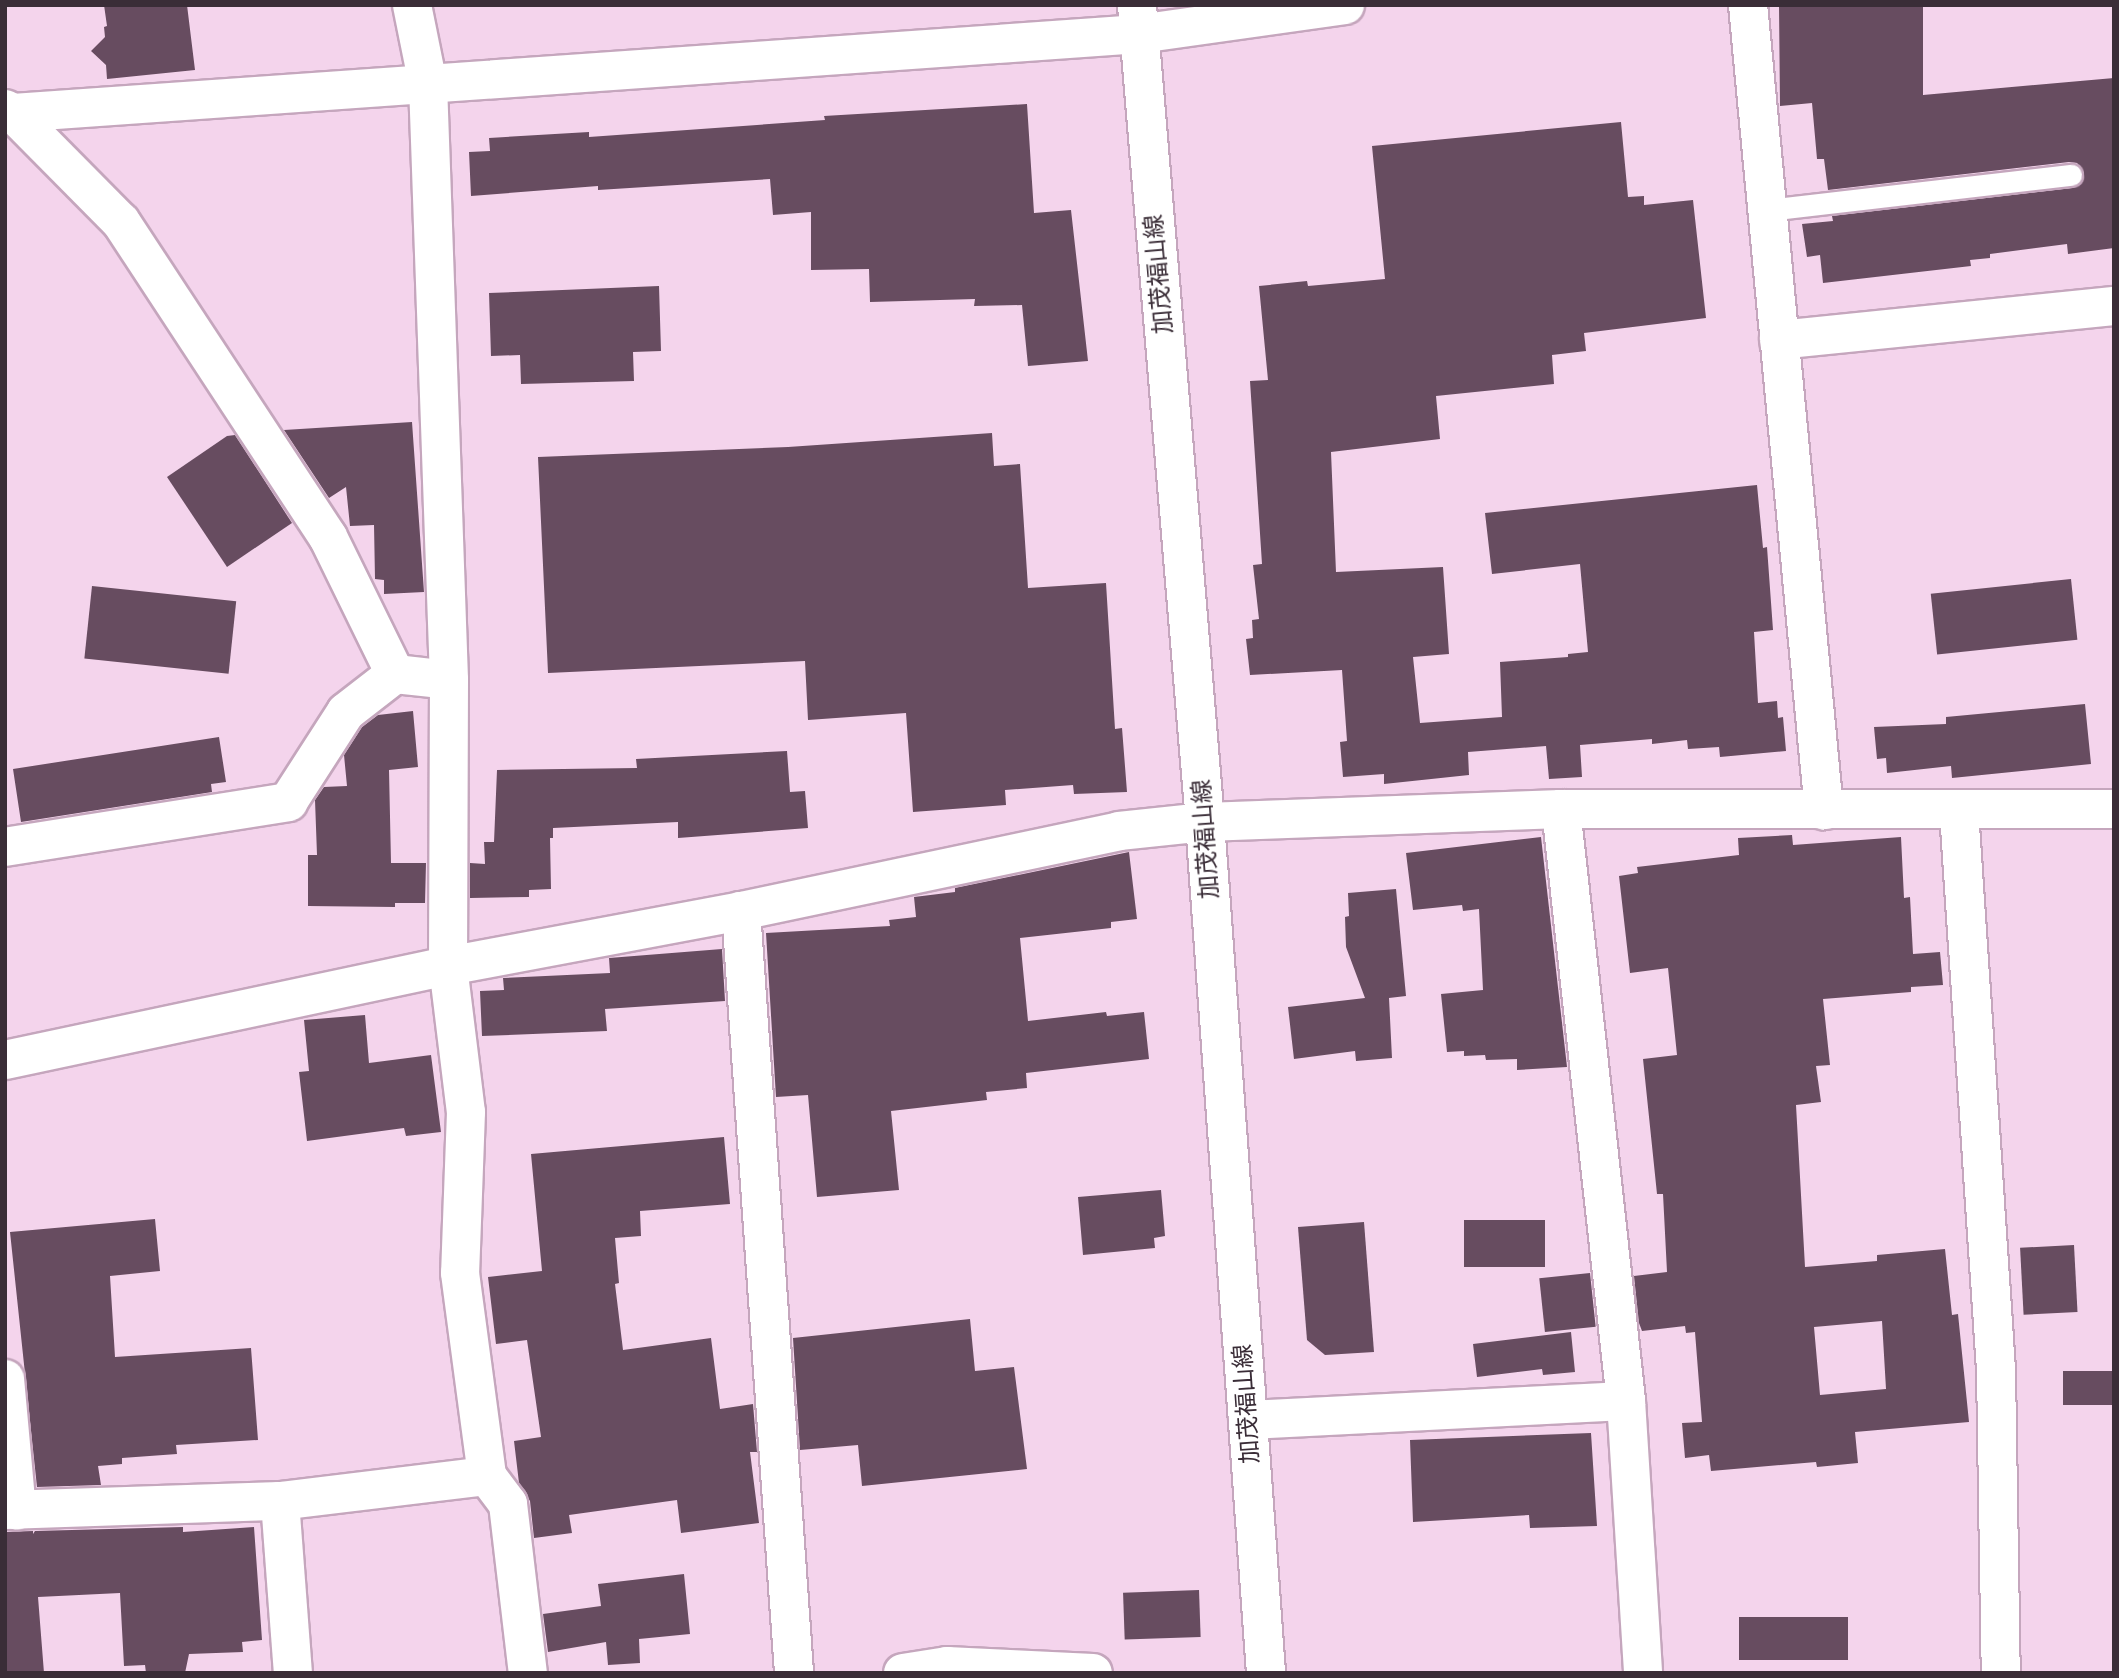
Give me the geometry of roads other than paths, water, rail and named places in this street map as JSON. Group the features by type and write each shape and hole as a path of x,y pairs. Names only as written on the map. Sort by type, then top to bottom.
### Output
{"street":[{"path":"412,5 428,84 449,680 448,966 466,1112 460,1273 487,1476 508,1504 528,1673"},
{"path":"9,111 428,84 1138,19 1345,5"},
{"path":"1748,5 1824,810"},
{"name":"加茂福山線","path":"1138,19 1205,822 1266,1673"},
{"path":"9,111 121,222 328,537 395,674"},
{"path":"1779,340 2114,306"},
{"path":"5,847 288,802 346,712 395,674 449,680"},
{"path":"1561,809 1626,1401 1643,1673"},
{"path":"5,1060 448,966 741,911 1118,831 1205,822 1561,809 2114,809"},
{"path":"1959,811 1996,1369 2001,1673"},
{"path":"741,911 794,1673"},
{"path":"5,1379 11,1510 280,1501 487,1476"},
{"path":"1248,1420 1626,1401"},
{"path":"280,1501 293,1673"},
{"path":"903,1673 947,1666 1093,1673"}],"lane":[{"path":"1767,210 2071,175"}]}
